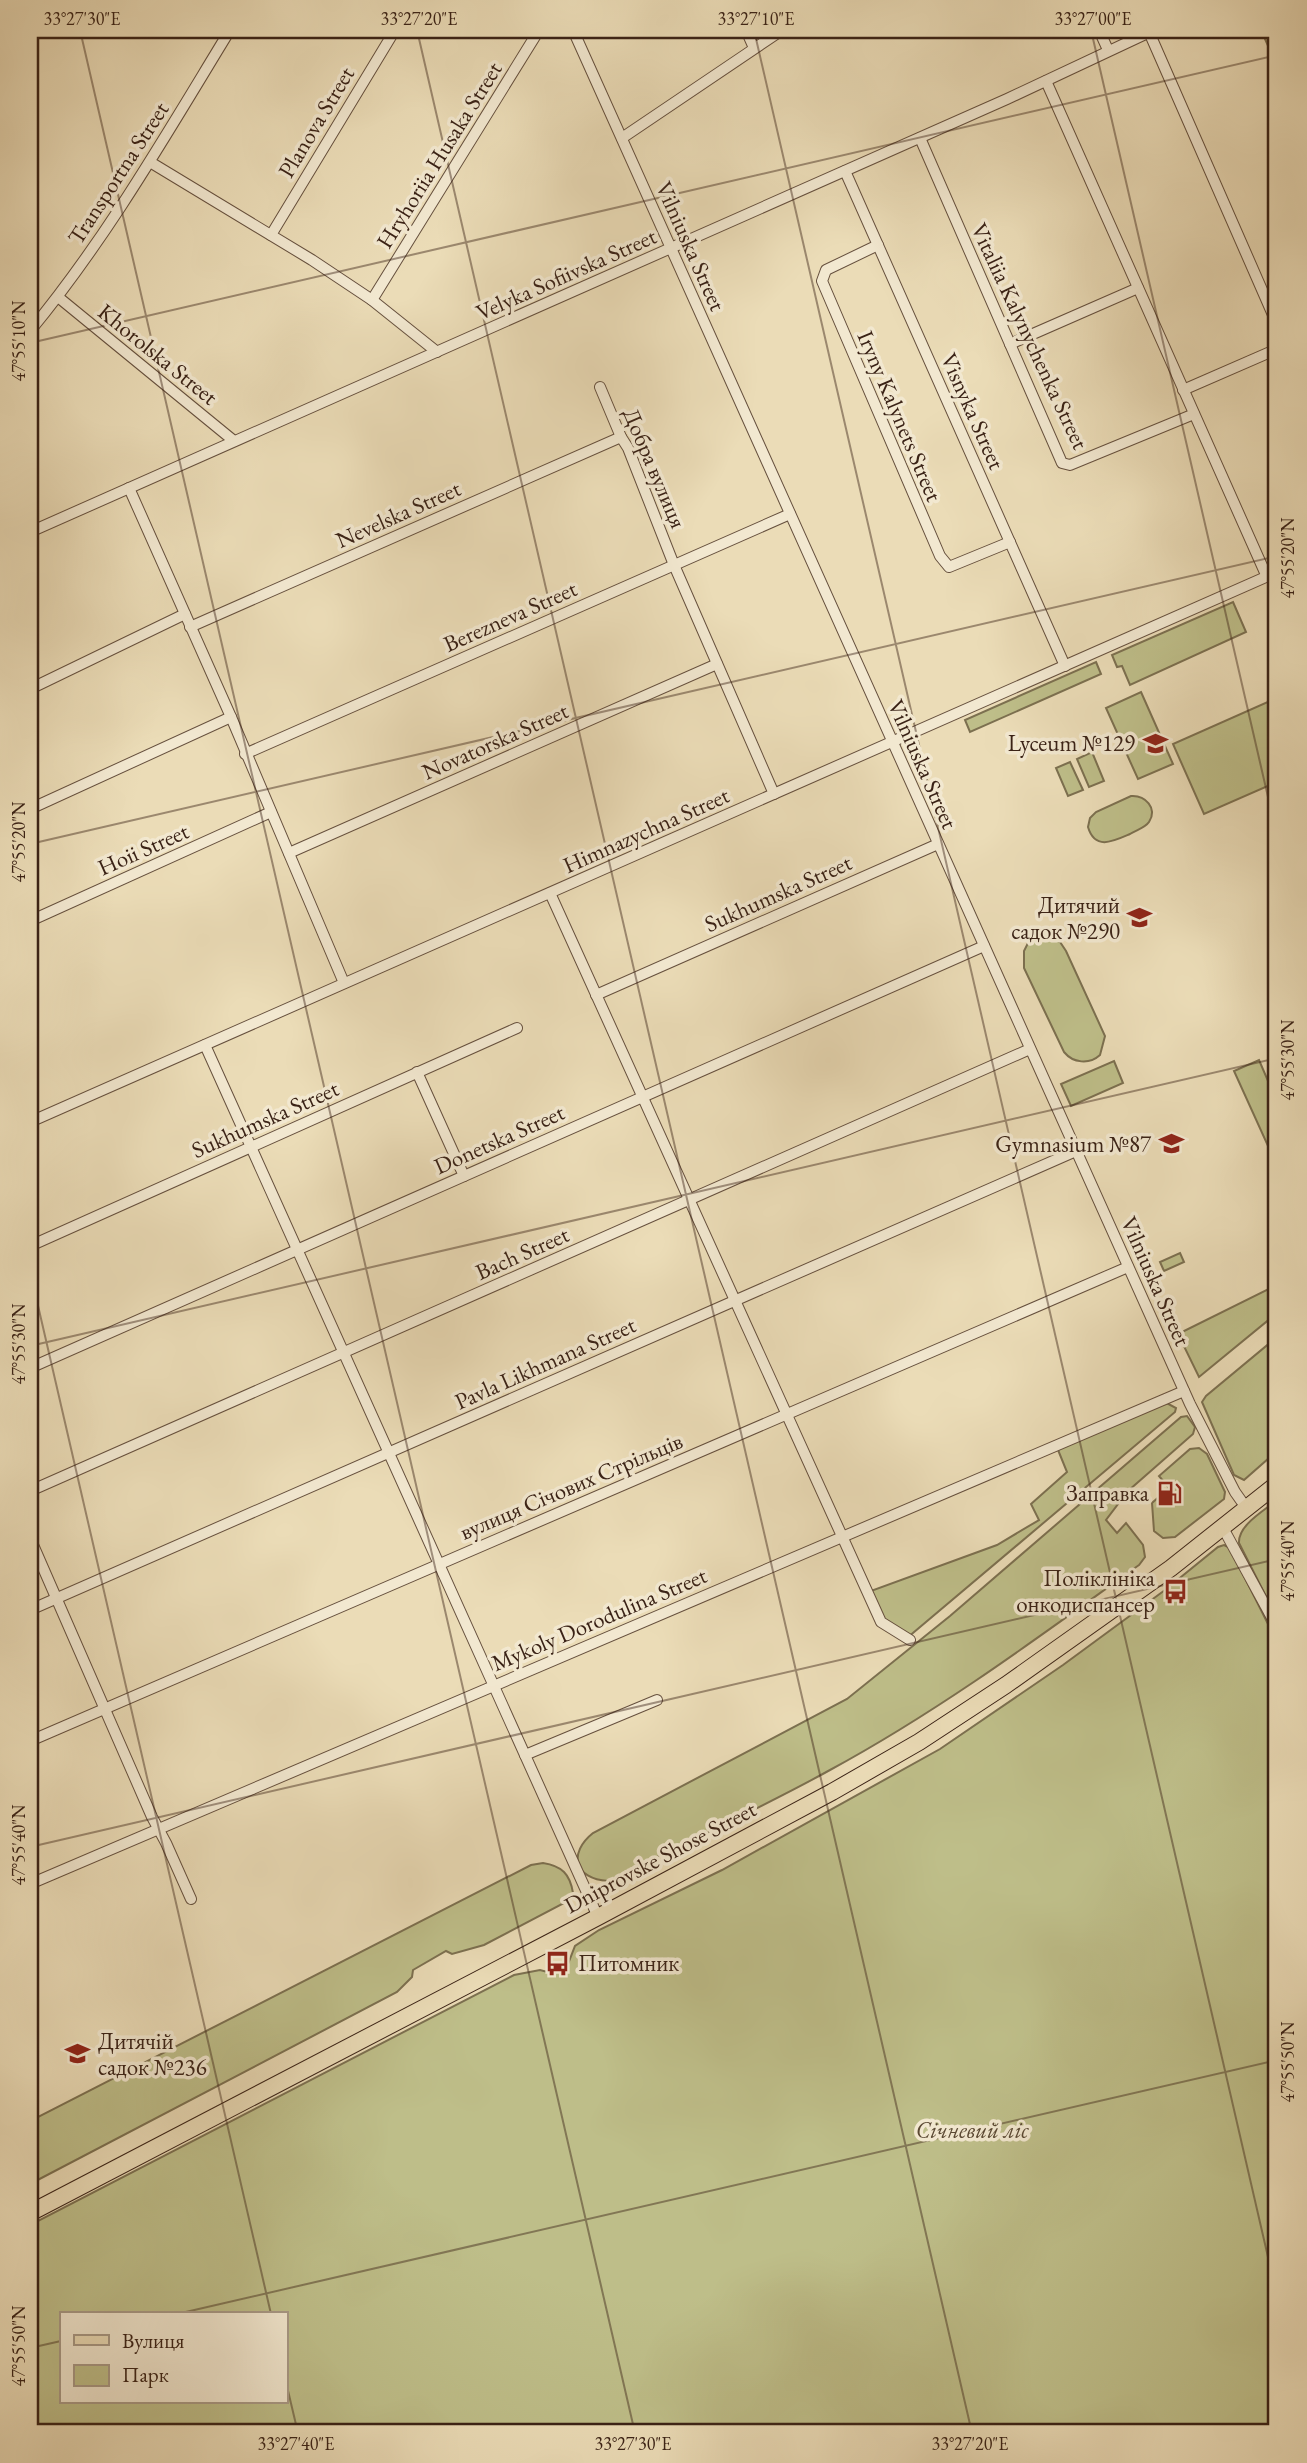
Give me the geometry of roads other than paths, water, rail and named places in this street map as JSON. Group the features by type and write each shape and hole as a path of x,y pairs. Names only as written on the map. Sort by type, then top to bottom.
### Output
{"main road":[{"name":"Dniprovske Shose Street","path":"30,2213 598,1917 832,1792 919,1742 1006,1685 1171,1568 1277,1485"}],"street":[{"name":"Transportna Street","path":"30,331 58,297 127,201 230,30"},
{"name":"Planova Street","path":"271,235 395,30"},
{"name":"Hryhoriia Husaka Street","path":"372,300 539,30"},
{"name":"Vilniuska Street","path":"573,30 1184,1391 1235,1492 1247,1509"},
{"path":"746,30 754,48"},
{"path":"622,138 782,30"},
{"path":"1099,30 1108,50"},
{"path":"1151,31 1277,324"},
{"name":"Velyka Sofiivska Street","path":"30,532 919,138 1151,31"},
{"path":"1046,81 1267,577"},
{"name":"Vitaliia Kalynychenka Street","path":"919,138 1062,463 1066,466 1194,414"},
{"path":"150,162 372,300 437,352"},
{"name":"Visnyka Street","path":"845,171 1065,666"},
{"name":"Iryny Kalynets Street","path":"878,245 826,270 822,281 940,556 949,566 1010,542"},
{"path":"1010,344 1138,288"},
{"name":"Khorolska Street","path":"58,297 234,441"},
{"path":"1183,390 1277,349"},
{"name":"Добра вулиця","path":"600,387 628,448 674,565"},
{"name":"Nevelska Street","path":"190,626 621,437"},
{"path":"129,488 344,984"},
{"name":"Berezneva Street","path":"246,754 790,514"},
{"path":"674,565 774,794"},
{"name":"Himnazychna Street","path":"30,1122 1277,572"},
{"path":"30,689 185,614"},
{"name":"Novatorska Street","path":"289,853 717,664"},
{"path":"30,809 230,717"},
{"name":"Hoii Street","path":"30,921 271,812"},
{"name":"Sukhumska Street","path":"596,995 938,844"},
{"path":"550,893 881,1622 910,1640"},
{"name":"Donetska Street","path":"30,1367 984,946"},
{"name":"Sukhumska Street","path":"30,1246 517,1028"},
{"path":"205,1045 598,1917"},
{"name":"Bach Street","path":"30,1491 1030,1049"},
{"path":"417,1072 464,1176"},
{"name":"Pavla Likhmana Street","path":"30,1610 1076,1151"},
{"name":"вулиця Січових Стрільців","path":"30,1741 1128,1267"},
{"name":"Mykoly Dorodulina Street","path":"30,1884 1184,1391"},
{"path":"1223,1528 1277,1628"},
{"path":"30,1538 191,1899"},
{"path":"525,1755 657,1700"}],"place":[{"name":"Lyceum №129","path":"1155,743"},
{"name":"Дитячий садок №290","path":"1140,918"},
{"name":"Gymnasium №87","path":"1171,1144"},
{"name":"Заправка","path":"1169,1493"},
{"name":"Поліклініка онкодиспансер","path":"1175,1591"},
{"name":"Питомник","path":"558,1963"},
{"name":"Дитячій садок №236","path":"78,2054"}],"park label":[{"name":"Січневий ліс","path":"972,2130"}]}
